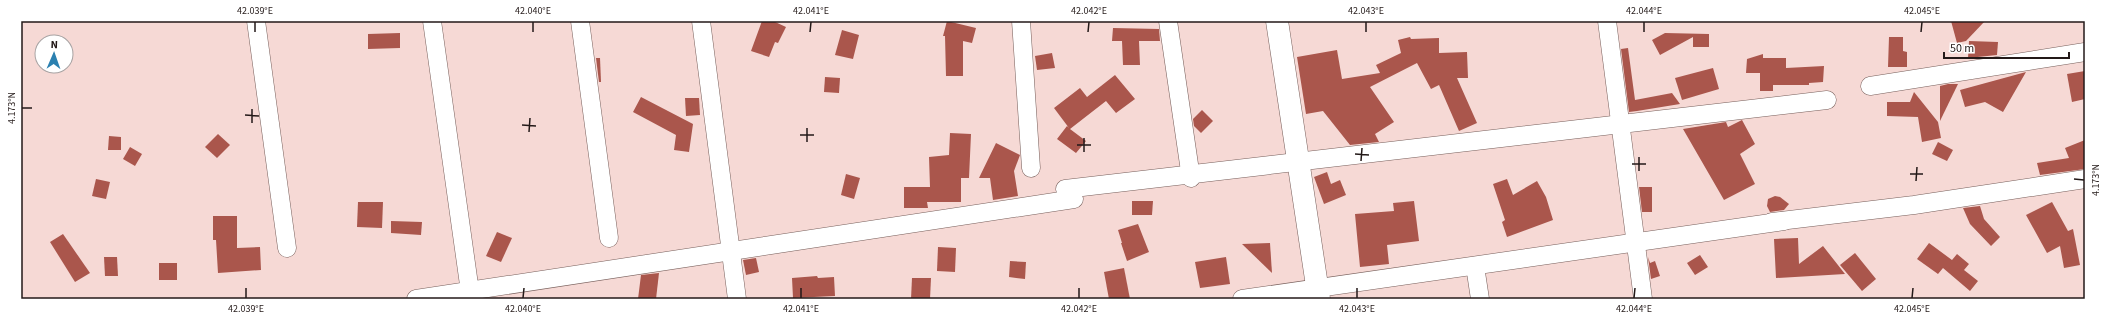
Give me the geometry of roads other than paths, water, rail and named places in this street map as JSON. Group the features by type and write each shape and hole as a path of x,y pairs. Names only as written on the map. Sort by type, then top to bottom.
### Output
{"street":[{"path":"256,21 287,248"},
{"path":"432,21 471,299"},
{"path":"580,21 609,238"},
{"path":"701,21 737,299"},
{"path":"1021,21 1031,168"},
{"path":"1168,21 1190,178"},
{"path":"1277,21 1319,299"},
{"path":"1607,21 1643,299"},
{"path":"1870,86 2085,52"},
{"path":"416,299 1069,194 1827,100"},
{"path":"1758,224 1914,205 2085,179"},
{"path":"1242,299 1784,221"},
{"path":"1475,266 1480,299"}]}
